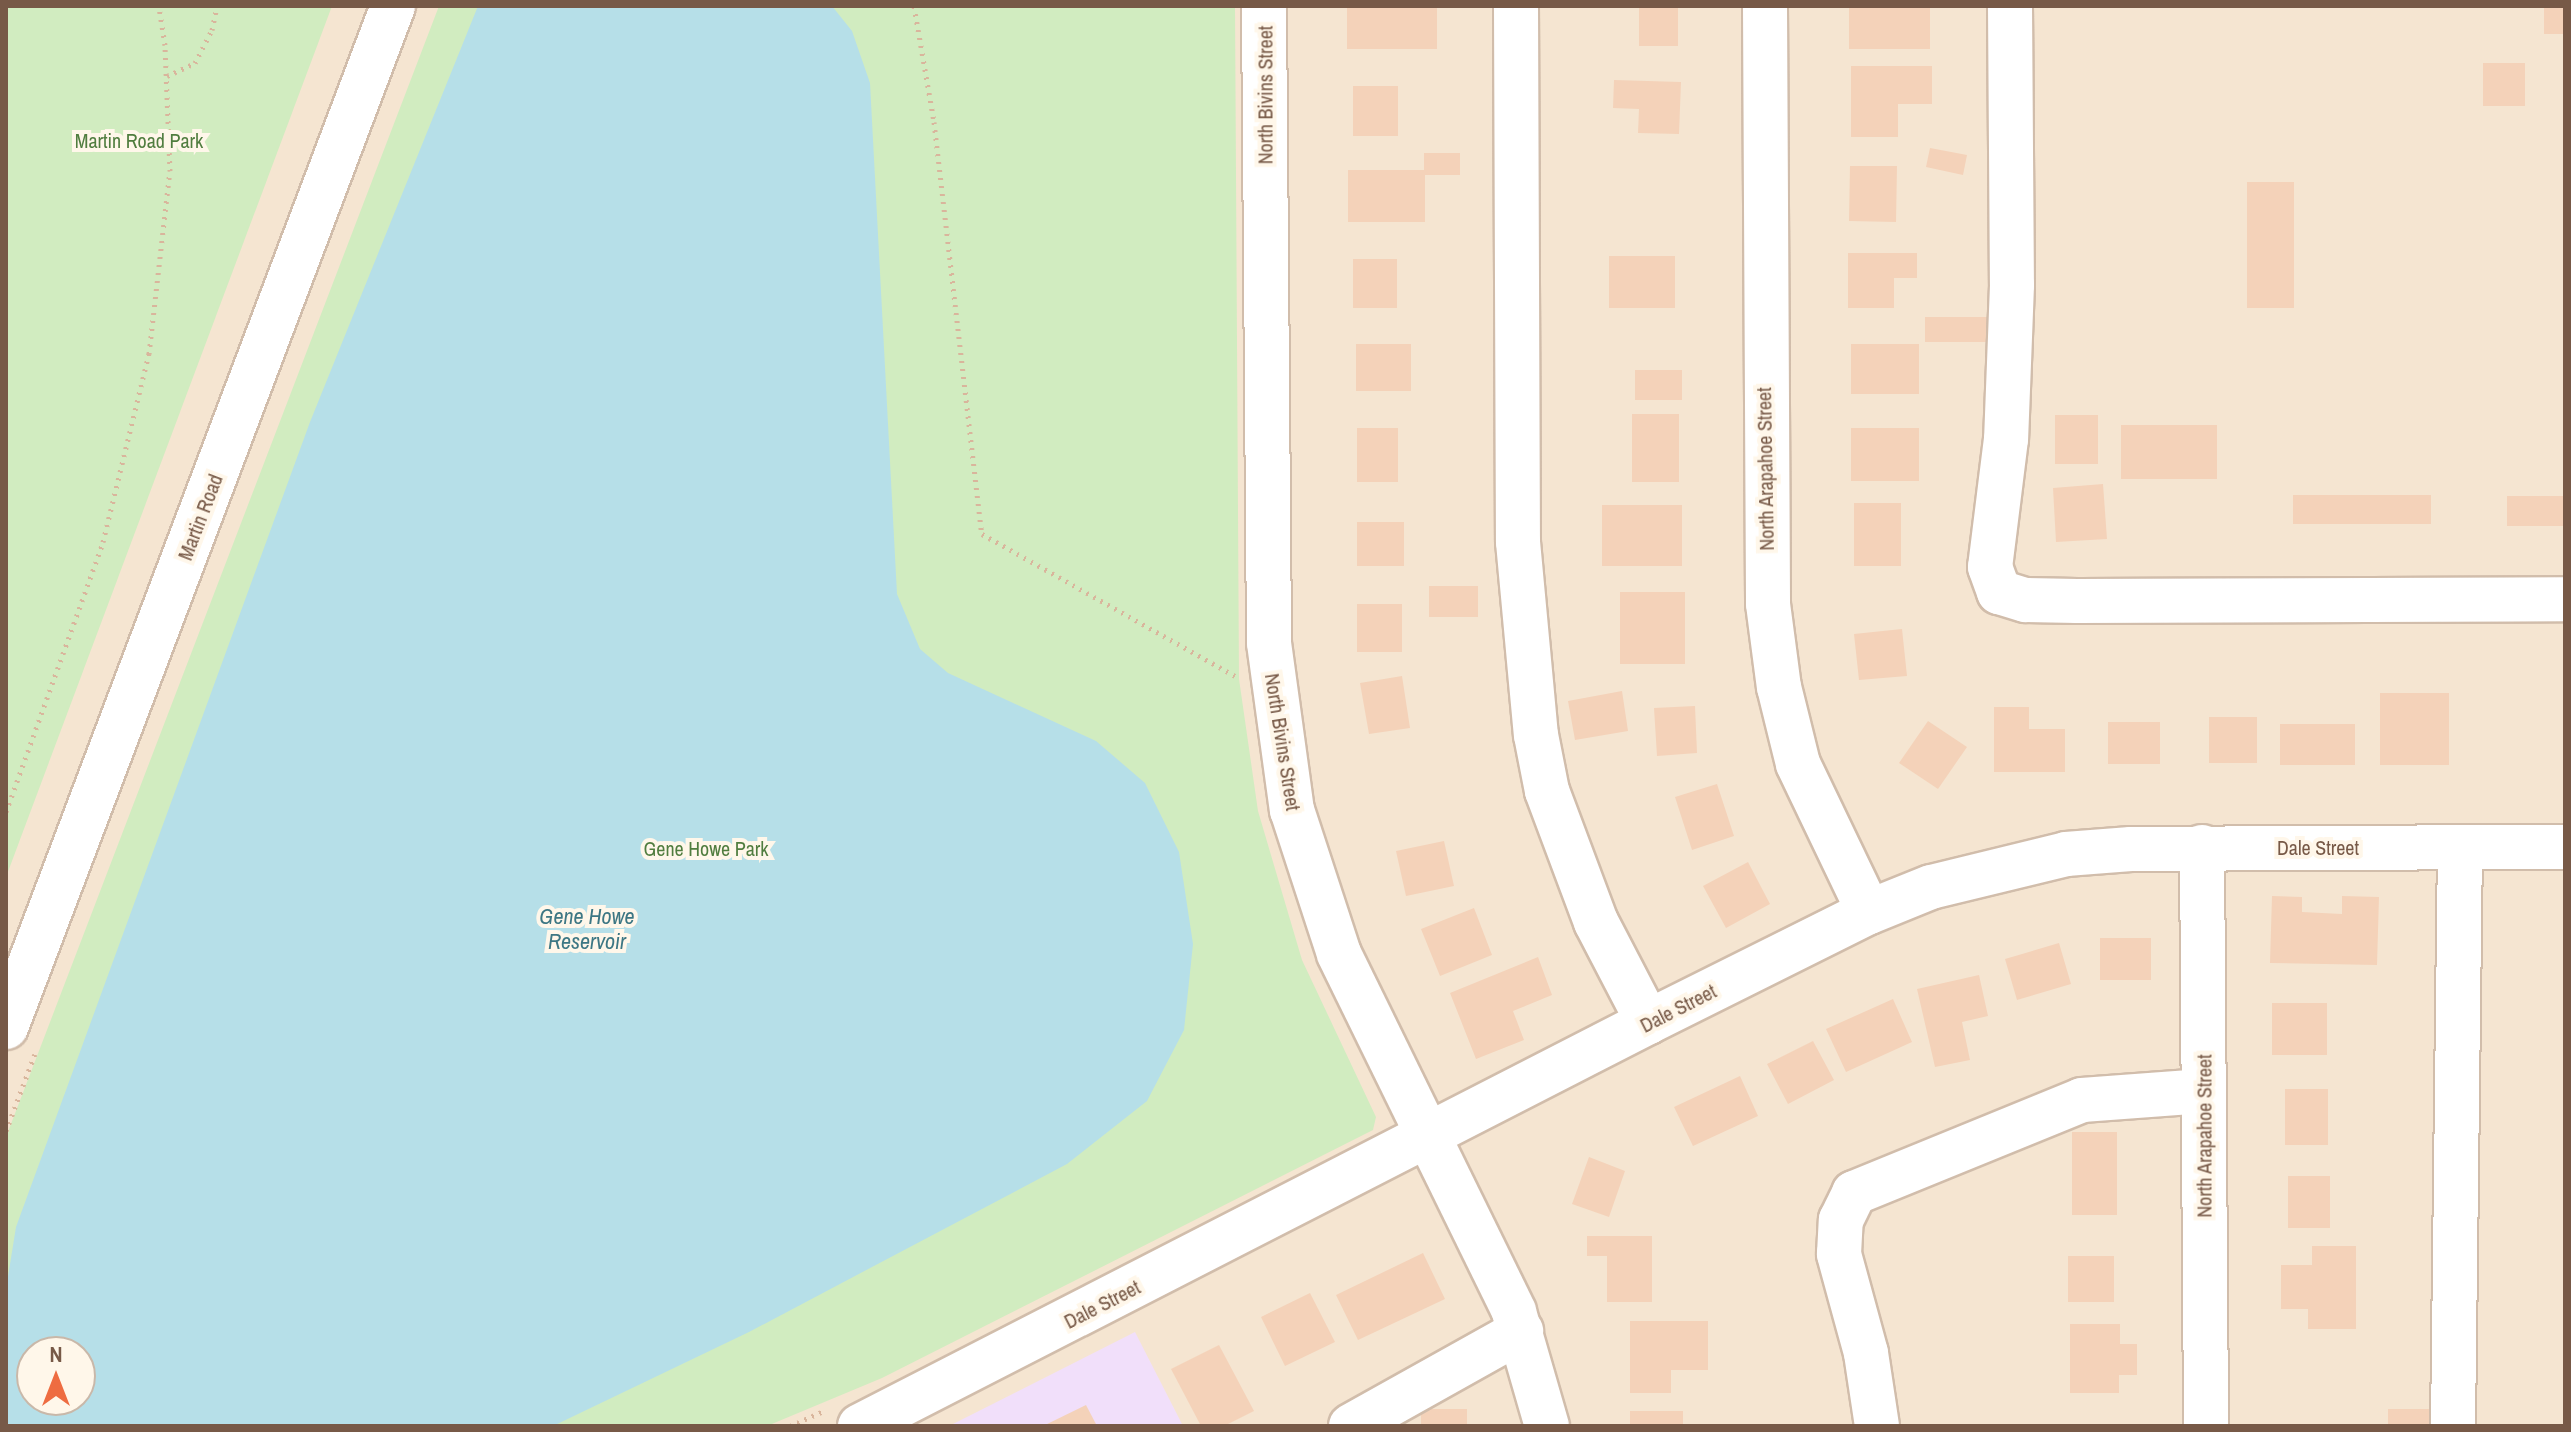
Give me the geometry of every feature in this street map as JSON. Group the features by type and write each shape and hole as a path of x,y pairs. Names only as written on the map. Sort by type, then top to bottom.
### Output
{"street":[{"name":"Martin Road","path":"6,1027 393,6"},
{"name":"North Bivins Street","path":"1264,6 1267,600 1277,719 1292,810 1325,919 1521,1331 1547,1426"},
{"path":"1516,6 1518,542 1534,722 1547,791 1596,922 1648,1022"},
{"name":"North Arapahoe Street","path":"1765,6 1768,604 1779,687 1798,764 1869,912"},
{"path":"2010,6 2012,285 2006,439 1990,567 1999,592 2026,600 2077,601 2565,599"},
{"name":"Dale Street","path":"844,1418 908,1416 1648,1022 1869,912 1992,869 2066,854 2202,847 2565,847"},
{"name":"North Arapahoe Street","path":"2202,847 2206,1426"},
{"path":"2453,1426 2460,847"},
{"path":"1877,1426 1866,1353 1839,1254 1841,1220 1854,1193 2082,1100 2204,1091"},
{"path":"1351,1426 1521,1331"}],"path":[{"path":"6,812 127,462 163,258 170,171 167,76 159,6"},
{"path":"167,76 195,63 212,30 217,6"},
{"path":"914,6 934,122 982,534 1244,681 1244,666"},
{"path":"790,1426 844,1418"}],"shaded area":[{"path":"6,6 2565,6 2565,1426 6,1426"},
{"path":"1135,1332 1183,1426 949,1426"}],"green space":[{"name":"Martin Road Park","path":"6,6 332,6 6,877"},
{"name":"Gene Howe Reservoir","path":"439,6 1235,6 1239,679 1258,811 1302,960 1376,1117 1373,1130 882,1378 767,1426 6,1426 6,1137"}],"water":[{"name":"Gene Howe Reservoir","path":"478,6 832,6 852,31 870,83 897,594 920,649 948,673 1096,741 1145,783 1179,852 1193,944 1184,1030 1147,1101 1067,1164 749,1332 553,1426 6,1426 6,1289 16,1227 310,422"}],"building":[{"path":"1347,6 1437,6 1437,49 1347,49"},
{"path":"1639,6 1678,6 1678,46 1639,46"},
{"path":"1849,6 1930,6 1930,49 1849,49"},
{"path":"2544,6 2565,6 2565,34 2544,34"},
{"path":"2483,63 2525,63 2525,106 2483,106"},
{"path":"1851,66 1932,66 1932,104 1898,104 1898,137 1851,137"},
{"path":"1614,80 1681,82 1679,134 1638,133 1639,109 1613,108"},
{"path":"1353,86 1398,86 1398,136 1353,136"},
{"path":"1930,148 1967,155 1963,175 1926,167"},
{"path":"1424,153 1460,153 1460,175 1425,175 1425,222 1348,222 1348,170 1424,170"},
{"path":"1850,166 1897,166 1896,222 1849,221"},
{"path":"2247,182 2294,182 2294,308 2247,308"},
{"path":"1848,253 1917,253 1917,278 1894,278 1894,308 1848,308"},
{"path":"1609,256 1675,256 1675,308 1609,308"},
{"path":"1353,259 1397,259 1397,308 1353,308"},
{"path":"1925,317 1987,317 1987,342 1925,342"},
{"path":"1356,344 1411,344 1411,391 1356,391"},
{"path":"1851,344 1919,344 1919,394 1851,394"},
{"path":"1635,370 1682,370 1682,400 1635,400"},
{"path":"1632,414 1679,414 1679,482 1632,482"},
{"path":"2055,415 2098,415 2098,464 2055,464"},
{"path":"2121,425 2217,425 2217,479 2121,479"},
{"path":"1357,428 1398,428 1398,482 1357,482"},
{"path":"1851,428 1919,428 1919,481 1851,481"},
{"path":"2103,484 2107,539 2056,542 2053,488"},
{"path":"2293,495 2431,495 2431,524 2293,524"},
{"path":"2507,496 2565,496 2565,526 2507,526"},
{"path":"1854,503 1901,503 1901,566 1854,566"},
{"path":"1602,505 1682,505 1682,566 1602,566"},
{"path":"1357,522 1404,522 1404,566 1357,566"},
{"path":"1429,586 1478,586 1478,617 1429,617"},
{"path":"1620,592 1685,592 1685,664 1620,664"},
{"path":"1357,604 1402,604 1402,652 1357,652"},
{"path":"1902,629 1907,676 1859,680 1854,634"},
{"path":"1402,676 1410,728 1369,734 1360,683"},
{"path":"1622,691 1628,731 1575,740 1568,701"},
{"path":"2380,693 2449,693 2449,765 2380,765"},
{"path":"1695,706 1697,753 1657,756 1654,708"},
{"path":"1994,707 2029,707 2029,729 2065,729 2065,772 1994,772"},
{"path":"2209,717 2257,717 2257,763 2209,763"},
{"path":"1928,721 1967,747 1938,789 1899,763"},
{"path":"2108,722 2160,722 2160,764 2108,764"},
{"path":"2280,724 2355,724 2355,765 2280,765"},
{"path":"1717,784 1734,836 1692,850 1675,797"},
{"path":"1444,841 1454,886 1406,896 1396,851"},
{"path":"1748,862 1770,904 1726,928 1703,886"},
{"path":"2272,896 2302,897 2302,912 2342,914 2342,896 2379,897 2377,965 2270,963"},
{"path":"1474,908 1492,955 1440,976 1421,929"},
{"path":"2100,938 2151,938 2151,980 2100,980"},
{"path":"2059,943 2071,984 2017,1000 2005,959"},
{"path":"1538,957 1552,995 1513,1011 1524,1040 1476,1059 1450,993"},
{"path":"1979,975 1988,1016 1962,1022 1970,1060 1935,1067 1917,989"},
{"path":"1893,999 1912,1042 1846,1072 1826,1029"},
{"path":"2272,1003 2327,1003 2327,1055 2272,1055"},
{"path":"1813,1041 1834,1080 1788,1104 1767,1064"},
{"path":"1740,1076 1758,1116 1693,1146 1674,1107"},
{"path":"2285,1089 2328,1089 2328,1145 2285,1145"},
{"path":"2072,1132 2117,1132 2117,1215 2072,1215"},
{"path":"1589,1157 1625,1171 1609,1217 1572,1204"},
{"path":"2288,1176 2330,1176 2330,1228 2288,1228"},
{"path":"1587,1236 1652,1236 1652,1302 1607,1302 1607,1256 1587,1256"},
{"path":"2312,1246 2356,1246 2356,1329 2308,1329 2308,1309 2281,1309 2281,1265 2312,1265"},
{"path":"1423,1253 1445,1299 1358,1340 1336,1295"},
{"path":"2068,1256 2114,1256 2114,1302 2068,1302"},
{"path":"1310,1293 1335,1342 1285,1366 1261,1317"},
{"path":"1630,1321 1708,1321 1708,1370 1671,1370 1671,1393 1630,1393"},
{"path":"2070,1324 2120,1324 2120,1344 2137,1344 2137,1375 2119,1375 2119,1393 2070,1393"},
{"path":"1219,1345 1254,1411 1224,1426 1201,1426 1171,1369"},
{"path":"1086,1405 1097,1426 1043,1426"},
{"path":"1421,1409 1467,1409 1467,1426 1421,1426"},
{"path":"2388,1409 2431,1409 2431,1426 2388,1426"},
{"path":"1630,1411 1683,1411 1683,1426 1630,1426"}],"park label":[{"name":"Gene Howe Park","path":"706,848"}]}
